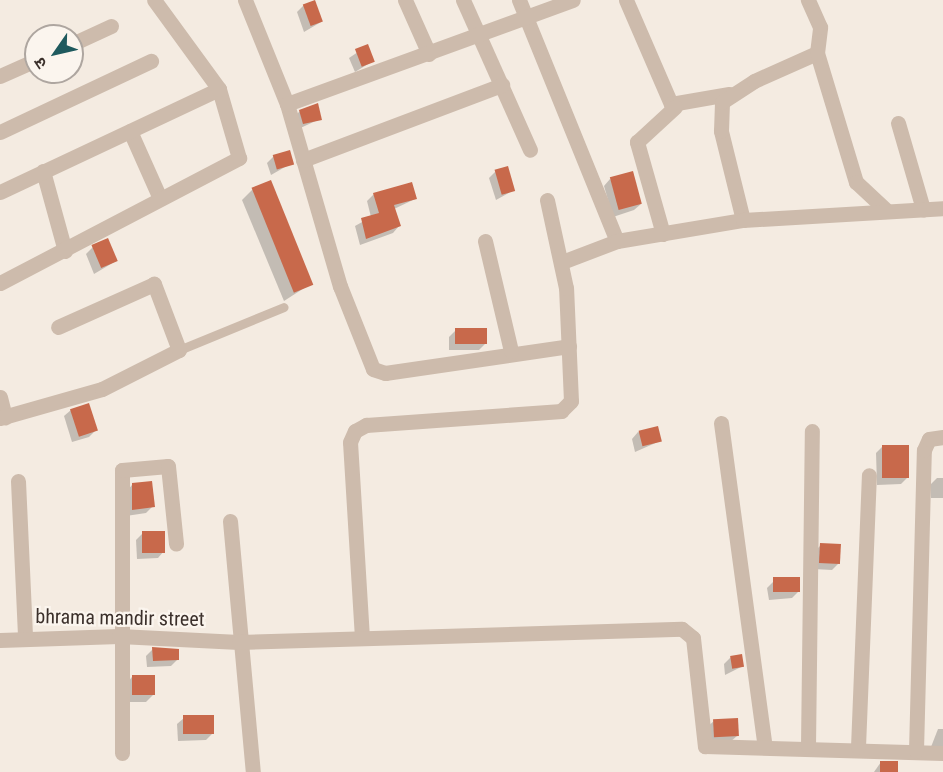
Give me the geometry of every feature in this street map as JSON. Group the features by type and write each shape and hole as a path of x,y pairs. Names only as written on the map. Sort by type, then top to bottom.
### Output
{"street":[{"path":"0,283 65,251 159,196 239,158 219,88 154,0"},
{"path":"405,0 429,54"},
{"path":"463,0 481,34 530,150"},
{"path":"519,0 617,242"},
{"path":"287,104 573,0"},
{"path":"626,0 664,95 675,107"},
{"path":"808,0 819,27 817,53 856,182 885,210"},
{"path":"248,1 287,104 340,286 373,369 385,373 511,351 569,346"},
{"path":"84,38 111,26"},
{"path":"663,234 637,142 675,107 729,94 817,53"},
{"path":"0,132 151,61"},
{"path":"0,76 24,65"},
{"path":"303,160 502,85"},
{"path":"0,192 219,88"},
{"path":"729,94 722,102 721,131 743,220"},
{"path":"898,123 923,209"},
{"path":"130,131 159,196"},
{"path":"43,171 65,251"},
{"path":"362,638 350,442 355,431 366,425 561,411 572,401 562,262 547,200"},
{"path":"562,262 617,242 743,220 943,208"},
{"path":"486,241 511,351"},
{"path":"0,397 2,418 102,389 179,350 154,284 58,327"},
{"path":"721,423 765,747 858,747 943,753"},
{"path":"808,746 812,431"},
{"path":"916,752 924,450 929,439 943,437"},
{"path":"122,753 119,636 122,470 168,466 176,544"},
{"path":"858,747 869,475"},
{"path":"18,481 25,638"},
{"path":"231,521 239,642 253,772"},
{"name":"bhrama mandir street","path":"0,640 119,636 239,642 682,629 693,638 705,746 765,747"}],"lane":[{"path":"179,350 284,307"}],"building":[{"path":"315,0 323,22 311,26 303,4"},
{"path":"368,44 375,62 362,67 355,49"},
{"path":"318,103 322,120 303,124 299,110"},
{"path":"290,150 294,164 277,169 273,155"},
{"path":"508,166 515,191 502,195 495,170"},
{"path":"633,171 642,204 619,210 610,177"},
{"path":"271,180 313,285 294,293 252,188"},
{"path":"412,182 417,199 394,205 401,226 366,239 361,218 379,213 373,193"},
{"path":"108,238 118,261 101,268 91,245"},
{"path":"455,328 487,328 487,344 455,344"},
{"path":"89,403 98,431 79,437 70,409"},
{"path":"658,426 662,442 642,446 639,431"},
{"path":"882,445 909,445 909,478 882,478"},
{"path":"152,481 155,507 132,510 132,483"},
{"path":"142,531 165,531 165,553 142,553"},
{"path":"820,543 841,544 840,564 819,563"},
{"path":"773,577 800,577 800,592 773,592"},
{"path":"152,647 179,649 179,660 153,661"},
{"path":"742,654 744,667 732,669 730,656"},
{"path":"132,675 155,675 155,695 132,695"},
{"path":"183,715 214,715 214,734 183,734"},
{"path":"738,718 739,736 714,737 713,719"},
{"path":"880,761 898,761 898,772 880,772"}]}
